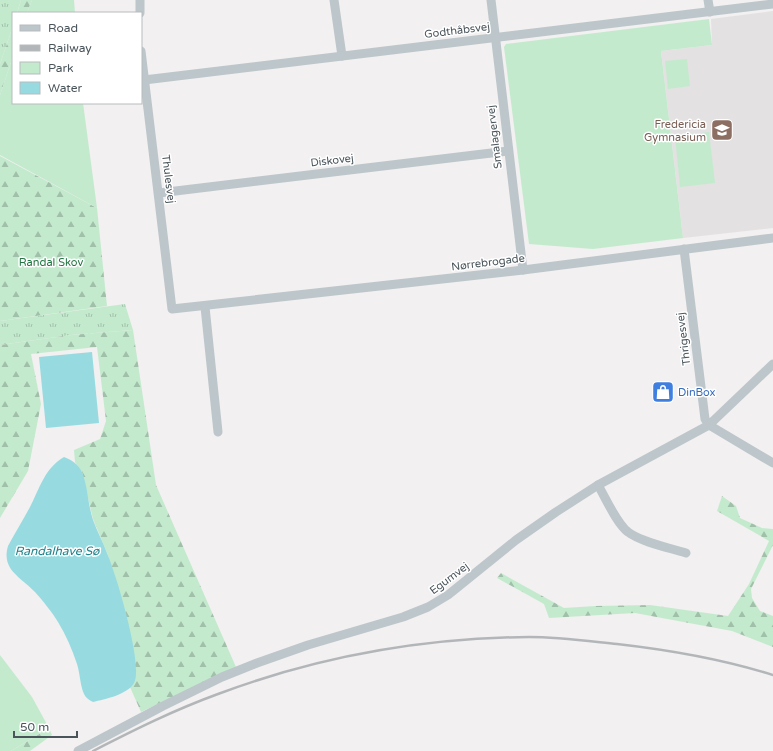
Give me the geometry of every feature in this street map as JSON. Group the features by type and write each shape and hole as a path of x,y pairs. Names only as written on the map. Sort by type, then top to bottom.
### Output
{"street":[{"path":"140,0 140,12"},
{"path":"334,0 342,56"},
{"name":"Smalagervej","path":"491,0 523,270"},
{"path":"708,0 710,12"},
{"name":"Godthåbsvej","path":"144,80 773,4"},
{"name":"Thulesvej","path":"142,61 172,309"},
{"name":"Diskovej","path":"159,193 508,151"},
{"name":"Nørrebrogade","path":"172,309 205,307 523,270 773,238"},
{"name":"Thrigesvej","path":"684,249 705,419 709,425"},
{"path":"205,307 218,432"},
{"name":"Egumvej","path":"78,751 222,677 308,645 403,617 428,607 448,595 516,540 556,512 598,485 709,425 773,364"},
{"path":"709,425 773,463"},
{"path":"598,485 626,532 636,537 686,553"}],"shaded area":[{"name":"Fredericia Gymnasium","path":"773,11 773,228 683,238 661,51 712,45 711,19"}],"green space":[{"path":"0,0 21,0 17,12 12,12 12,29 0,64"},
{"path":"21,0 32,0 27,12 17,12"},
{"path":"32,0 74,0 75,12 27,12"},
{"path":"709,19 712,45 661,51 683,238 593,249 529,244 504,47 506,44"},
{"path":"12,29 12,59 0,95 0,64"},
{"path":"12,59 12,104 83,104 97,208 0,155 0,95"},
{"path":"687,59 690,86 668,89 665,61"},
{"path":"709,132 715,183 680,187 675,136"},
{"name":"Randal Skov","path":"0,156 97,208 107,306 0,321"},
{"path":"125,304 133,330 71,335 0,345 0,321"},
{"path":"133,330 156,485 236,667 141,712 130,687 134,682 108,555 93,519 82,472 75,462 74,450 100,439 106,421 97,347 31,354 41,404 28,471 0,518 0,345 71,335"},
{"path":"722,496 736,506 740,518 762,528 773,529 773,545 751,589 752,598 760,611 773,616 773,647 732,631 635,613 549,618 544,604 497,578 501,573 564,608 650,605 728,616 749,584 769,541 717,511"},
{"path":"0,655 32,697 49,728 11,751 0,751"},
{"path":"49,728 52,735 30,751 11,751"}],"water":[{"path":"92,352 99,423 46,428 39,357"},
{"name":"Randalhave Sø","path":"64,457 70,459 82,472 86,484 93,520 111,564 128,620 135,658 136,673 134,683 131,687 115,696 93,702 84,694 75,658 58,622 35,592 14,572 7,561 8,546 30,507 43,479 52,467"}],"railway":[{"path":"93,751 186,707 255,681 332,660 371,652 450,641 529,637 584,640 676,652 735,664 773,675"}],"place":[{"name":"Fredericia Gymnasium","path":"722,130"},
{"name":"DinBox","path":"663,392"}]}
